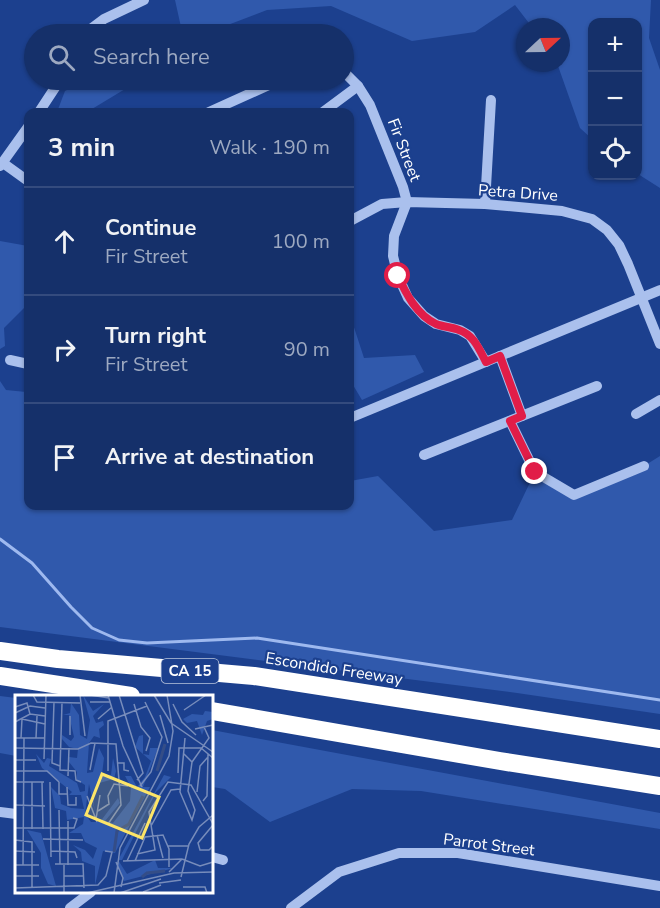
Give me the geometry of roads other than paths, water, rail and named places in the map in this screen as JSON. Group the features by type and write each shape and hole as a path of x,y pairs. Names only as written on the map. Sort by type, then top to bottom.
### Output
{"highway":[{"name":"Escondido Freeway","path":"0,651 58,659 254,676 660,739"},
{"path":"0,676 124,695"},
{"path":"213,711 660,786"}],"street":[{"path":"97,24 144,0"},
{"name":"Fir Street","path":"354,82 370,105 407,202 394,236 393,256 398,276 408,298 424,316 436,324 460,330 470,336 486,362"},
{"path":"354,89 358,86"},
{"path":"42,108 53,90"},
{"path":"218,108 258,90"},
{"path":"328,108 353,90"},
{"path":"485,204 491,100"},
{"path":"24,133 2,165 24,179"},
{"name":"Petra Drive","path":"354,219 382,204 407,202 485,204 562,211 592,219 607,230 618,245 660,344"},
{"path":"354,416 660,290"},
{"path":"500,356 522,416"},
{"path":"10,360 24,363"},
{"path":"424,455 597,386"},
{"path":"636,414 660,400"},
{"path":"510,421 535,472 574,495 645,466"},
{"path":"0,812 15,814"},
{"name":"Parrot Street","path":"291,908 339,872 399,853 458,853 660,886"},
{"path":"70,908 89,893"}],"waterway":[{"path":"0,539 32,563 92,628 119,640 147,643 257,638 660,700"}]}
